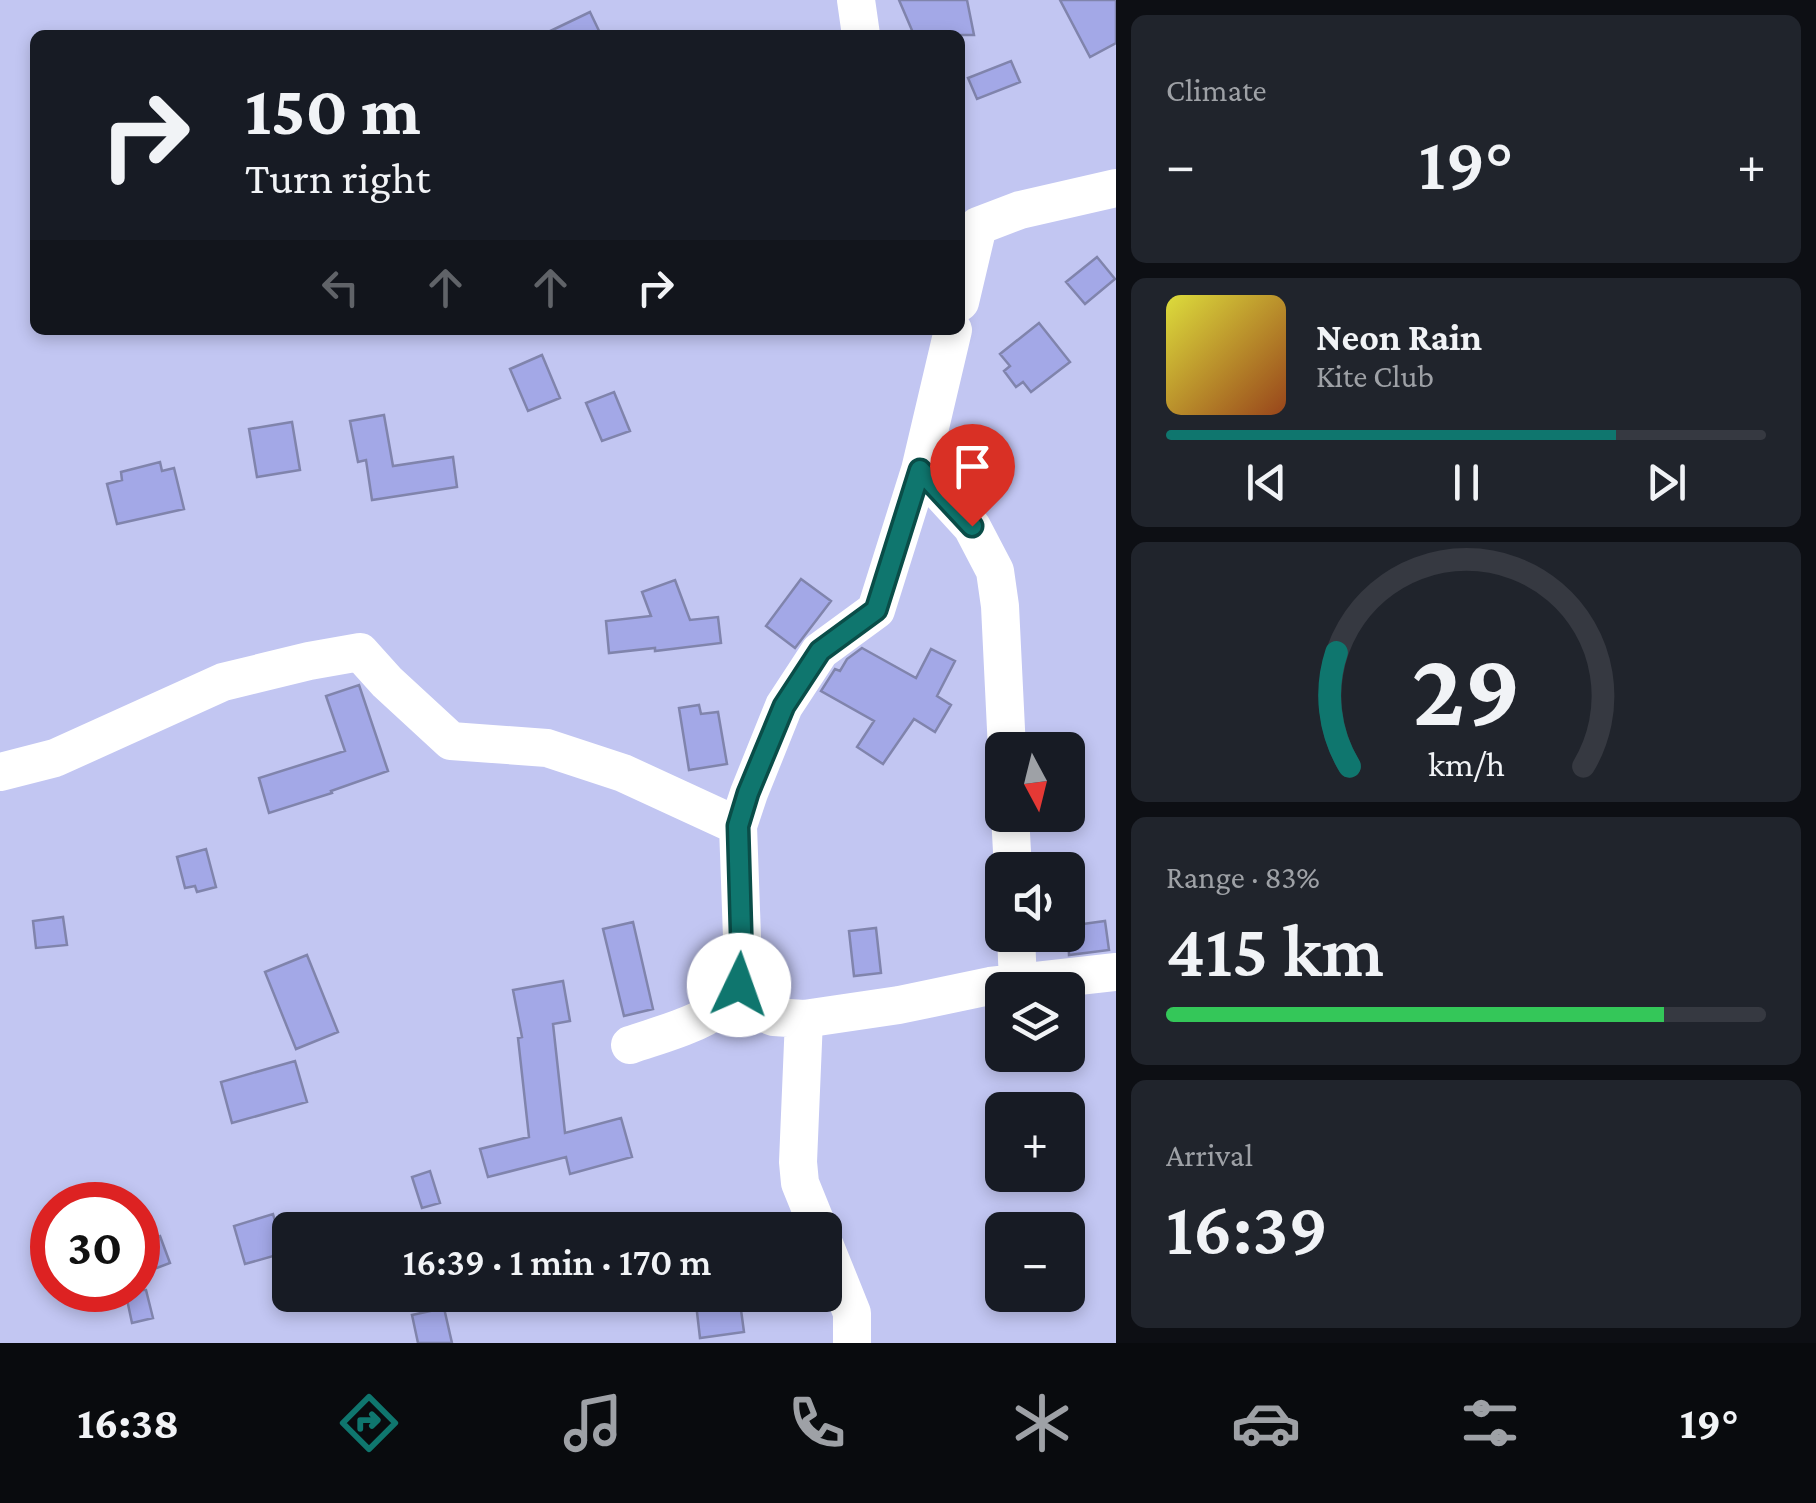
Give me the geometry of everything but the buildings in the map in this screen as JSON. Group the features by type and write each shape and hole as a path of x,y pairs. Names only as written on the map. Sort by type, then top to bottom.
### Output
{"street":[{"path":"856,0 859,30"},
{"path":"965,253 969,214 1020,210 1116,188"},
{"path":"630,1046 701,1019 730,998 739,985 742,965 738,826 748,793 784,706 820,651 876,610 920,470 953,335"},
{"path":"920,470 972,526 996,571 1006,732"},
{"path":"0,772 55,758 224,682 360,652 451,741 547,748 623,773 738,826"},
{"path":"1085,975 1116,972"},
{"path":"739,985 748,1004 760,1012 804,1019 985,987"},
{"path":"804,1019 798,1162 800,1183 812,1212"},
{"path":"842,1288 852,1313 852,1343"}],"route":[{"path":"739,985 742,965 738,826 784,706 820,651 876,610 920,470 972,526"}]}
